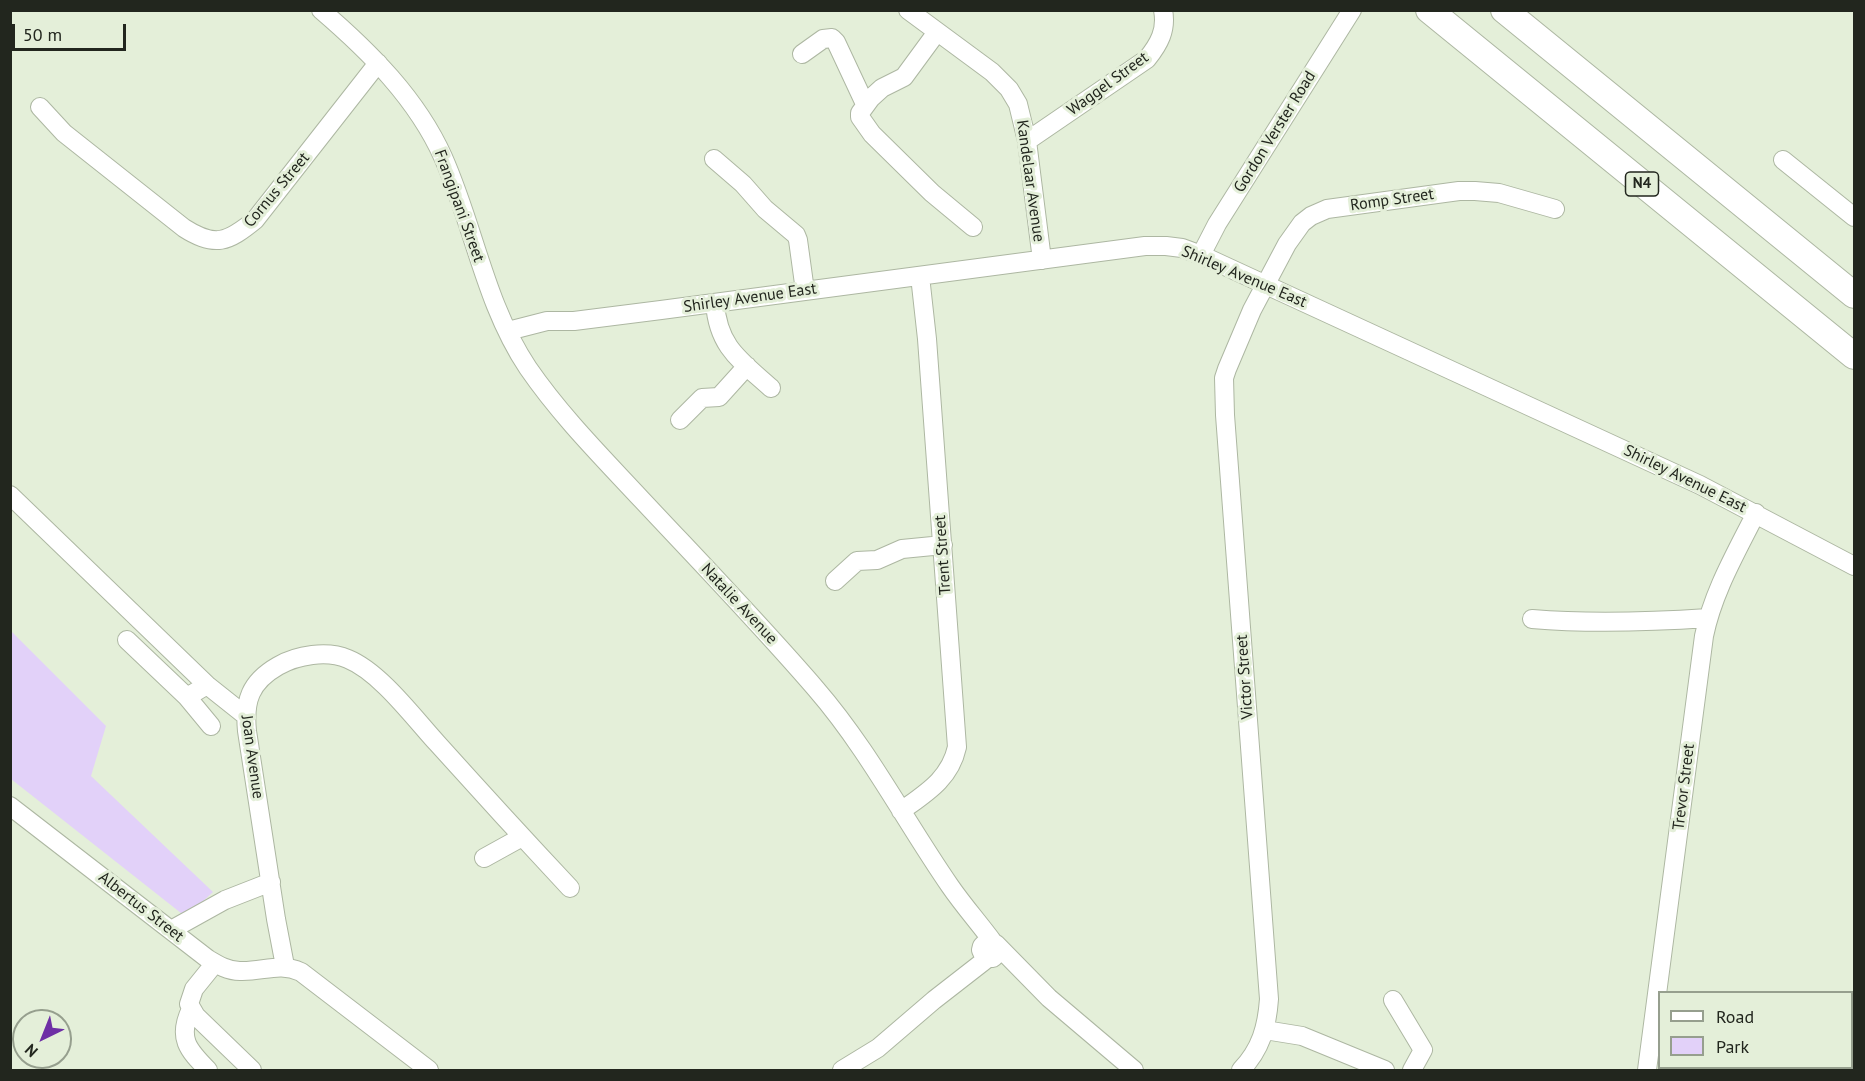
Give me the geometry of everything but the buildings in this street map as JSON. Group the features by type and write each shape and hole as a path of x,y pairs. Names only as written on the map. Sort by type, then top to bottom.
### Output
{"highway":[{"name":"N4","path":"1429,10 1854,356"},
{"path":"1504,10 1854,295"},
{"path":"1813,323 1854,363"}],"street":[{"name":"Frangipani Street","path":"321,10 378,63 414,108 442,155 460,200 492,296 508,331"},
{"name":"Kandelaar Avenue","path":"908,10 992,72 1009,89 1020,112 1027,141 1042,260"},
{"name":"Waggel Street","path":"1027,141 1147,59 1156,48 1163,30 1163,10"},
{"name":"Gordon Verster Road","path":"1201,255 1217,224 1352,10"},
{"path":"937,32 904,77 882,88 865,105 860,112 860,117 872,134 932,193 973,227"},
{"path":"802,54 823,39 832,38 836,42 865,105"},
{"name":"Cornus Street","path":"40,107 64,133 184,228 198,237 211,241 223,240 234,237 255,220 378,63"},
{"path":"714,159 796,236 805,291"},
{"path":"1783,160 1854,217"},
{"name":"Romp Street","path":"1266,285 1287,244 1302,223 1311,216 1328,209 1459,191 1499,193 1556,209"},
{"name":"Shirley Avenue East","path":"508,331 547,321 574,321 1145,246 1182,248 1646,460 1756,513 1854,566"},
{"name":"Trent Street","path":"901,811 940,782 951,765 957,747 927,339 920,276"},
{"name":"Victor Street","path":"1241,1071 1257,1050 1265,1030 1269,999 1224,384 1225,373 1236,345 1266,285"},
{"path":"715,303 718,323 727,345 771,388"},
{"name":"Natalie Avenue","path":"508,331 521,357 538,382 596,451 769,635 830,706 953,890 988,951"},
{"path":"680,420 702,398 719,397 747,366"},
{"path":"10,495 207,685 246,716"},
{"name":"Trevor Street","path":"1647,1071 1701,654 1708,618 1717,592 1756,513"},
{"path":"835,581 857,561 877,560 902,549 943,544"},
{"path":"1532,619 1592,623 1708,618"},
{"path":"127,640 187,697 212,726"},
{"name":"Joan Avenue","path":"285,966 270,882 246,716 248,698 263,676 281,664 296,658 322,654 350,659 366,668 570,888"},
{"path":"187,697 207,685"},
{"name":"Albertus Street","path":"10,806 215,963 239,971 285,966"},
{"path":"484,858 522,837"},
{"path":"171,930 225,900 270,882"},
{"path":"842,1071 878,1048 988,951 1049,998 1134,1071"},
{"path":"215,963 190,995 188,1001 191,1010 252,1071"},
{"path":"285,966 306,975 429,1071"},
{"path":"1393,1000 1423,1050 1412,1071"},
{"path":"191,1010 184,1030 185,1042 188,1049 208,1071"},
{"path":"1265,1030 1302,1036 1385,1071"}],"green space":[{"path":"10,630 106,726 91,776 213,892 186,917 11,779"}]}
